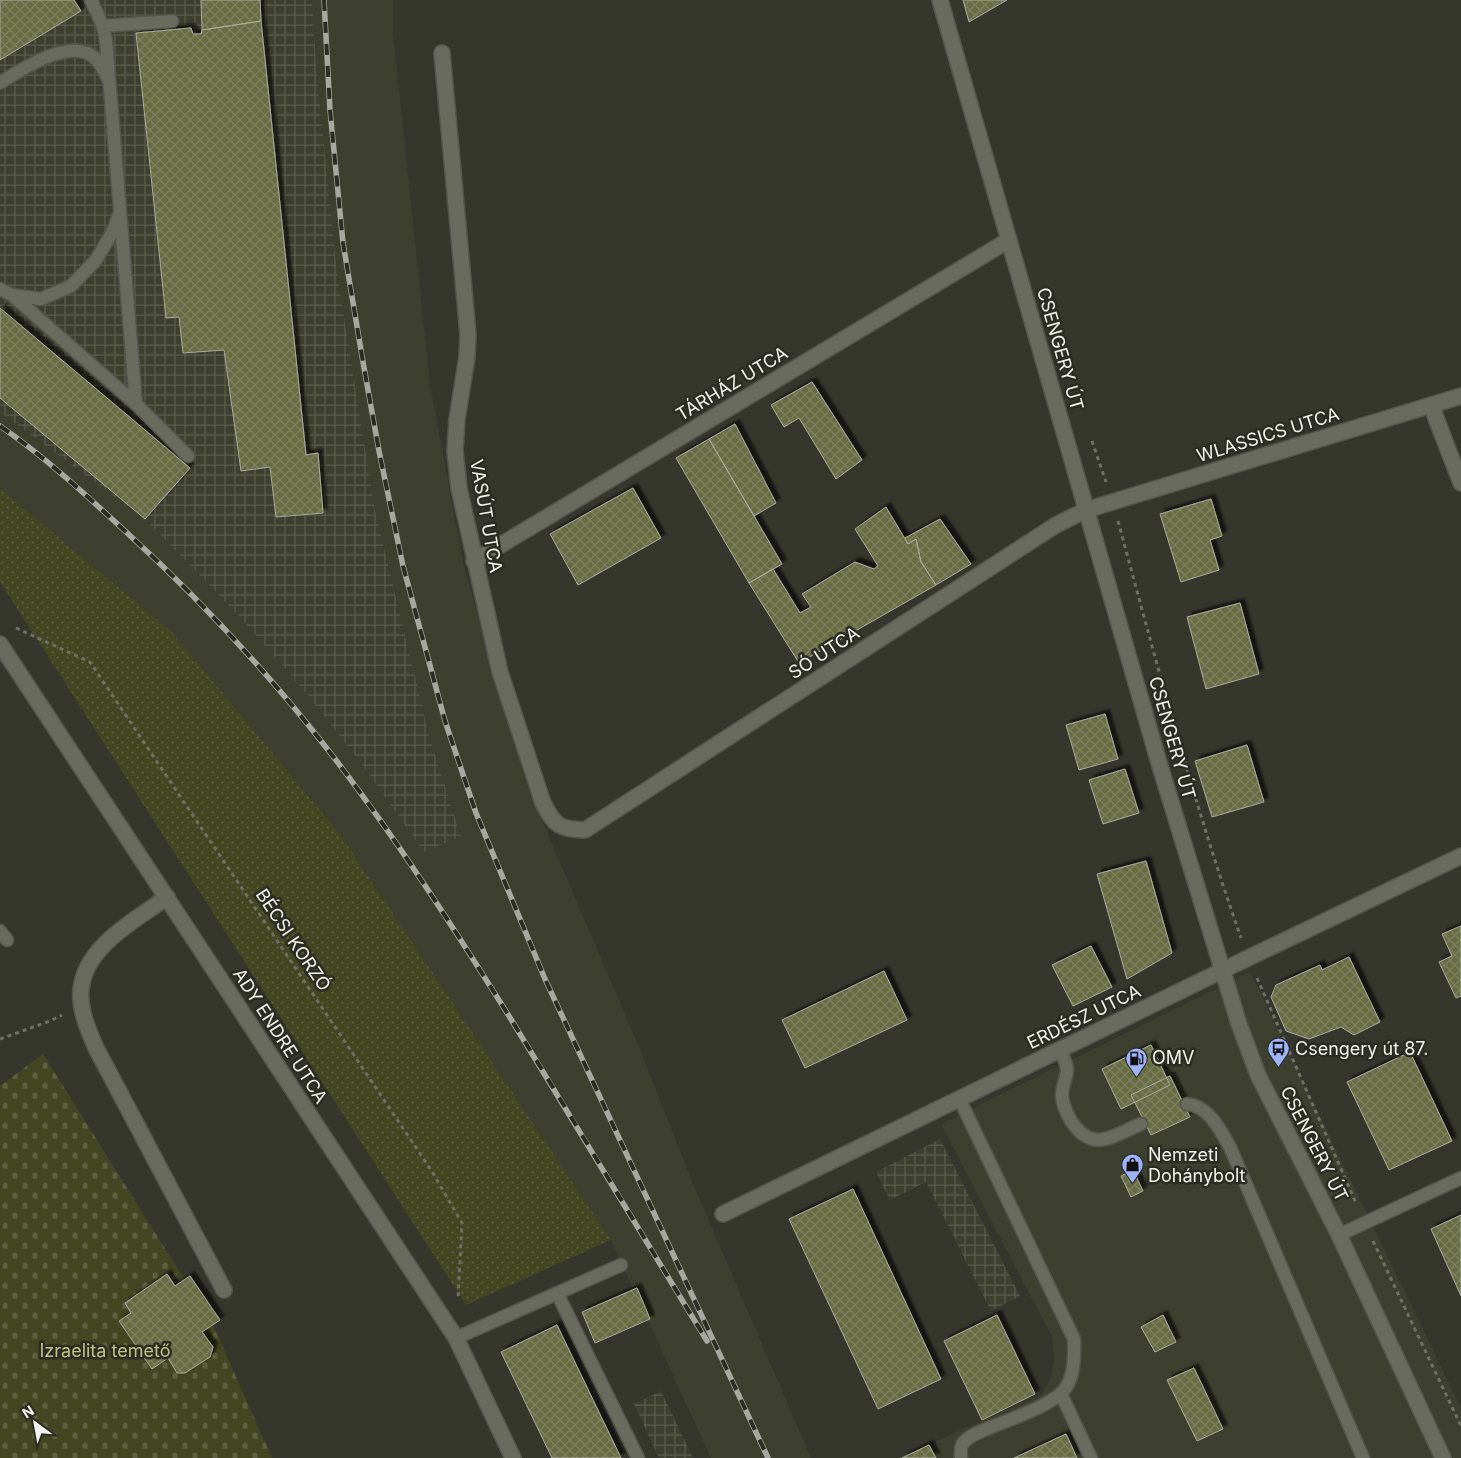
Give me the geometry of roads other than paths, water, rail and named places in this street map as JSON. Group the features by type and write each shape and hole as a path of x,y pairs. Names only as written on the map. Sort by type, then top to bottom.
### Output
{"street":[{"name":"CSENGERY ÚT","path":"940,0 1162,772 1238,1024 1258,1076 1339,1235 1443,1458"},
{"name":"VASÚT UTCA","path":"442,53 468,334 457,419 455,451 459,488 500,672 543,803 551,818 566,830 585,830"},
{"name":"TÁRHÁZ UTCA","path":"474,561 1009,240"},
{"name":"WLASSICS UTCA","path":"1086,510 1461,396"},
{"path":"1431,405 1461,483"},
{"name":"SÓ UTCA","path":"585,830 1056,525 1086,510"},
{"name":"ADY ENDRE UTCA","path":"0,644 456,1338 513,1458"},
{"name":"ERDÉSZ UTCA","path":"723,1214 1461,856"},
{"path":"167,897 114,935 100,949 84,974 81,1004 87,1028 96,1048 224,1290"}],"lane":[{"path":"90,0 103,26 106,40 136,404"},
{"path":"103,26 172,21"},
{"path":"0,83 25,67 65,50 84,52 96,59 110,82"},
{"path":"12,295 40,299 71,286 96,260 113,232 120,212"},
{"path":"0,289 12,295 136,404 188,456"},
{"path":"1060,1050 1067,1069 1063,1087 1063,1104 1082,1135 1090,1140 1102,1140 1141,1124"},
{"path":"959,1098 1074,1339 1074,1357 1071,1374 1068,1384 1061,1394 1048,1403 974,1434 963,1444 961,1458"},
{"path":"1186,1104 1194,1104 1209,1116 1219,1128 1230,1147 1363,1458"},
{"path":"1339,1235 1461,1178"},
{"path":"456,1338 621,1265"},
{"path":"557,1293 638,1458"},
{"path":"1061,1394 1091,1458"}],"railway":[{"path":"324,0 330,110 343,243 379,451 403,566 445,721 476,813 545,979 768,1458"},
{"path":"0,426 64,476 180,583 259,667 356,786 467,949 707,1341"}],"place":[{"name":"Csengery út 87.","path":"1279,1068"},
{"name":"OMV","path":"1136,1077"},
{"name":"Nemzeti Dohánybolt","path":"1132,1184"}],"park label":[{"name":"Izraelita temető","path":"105,1351"}]}
